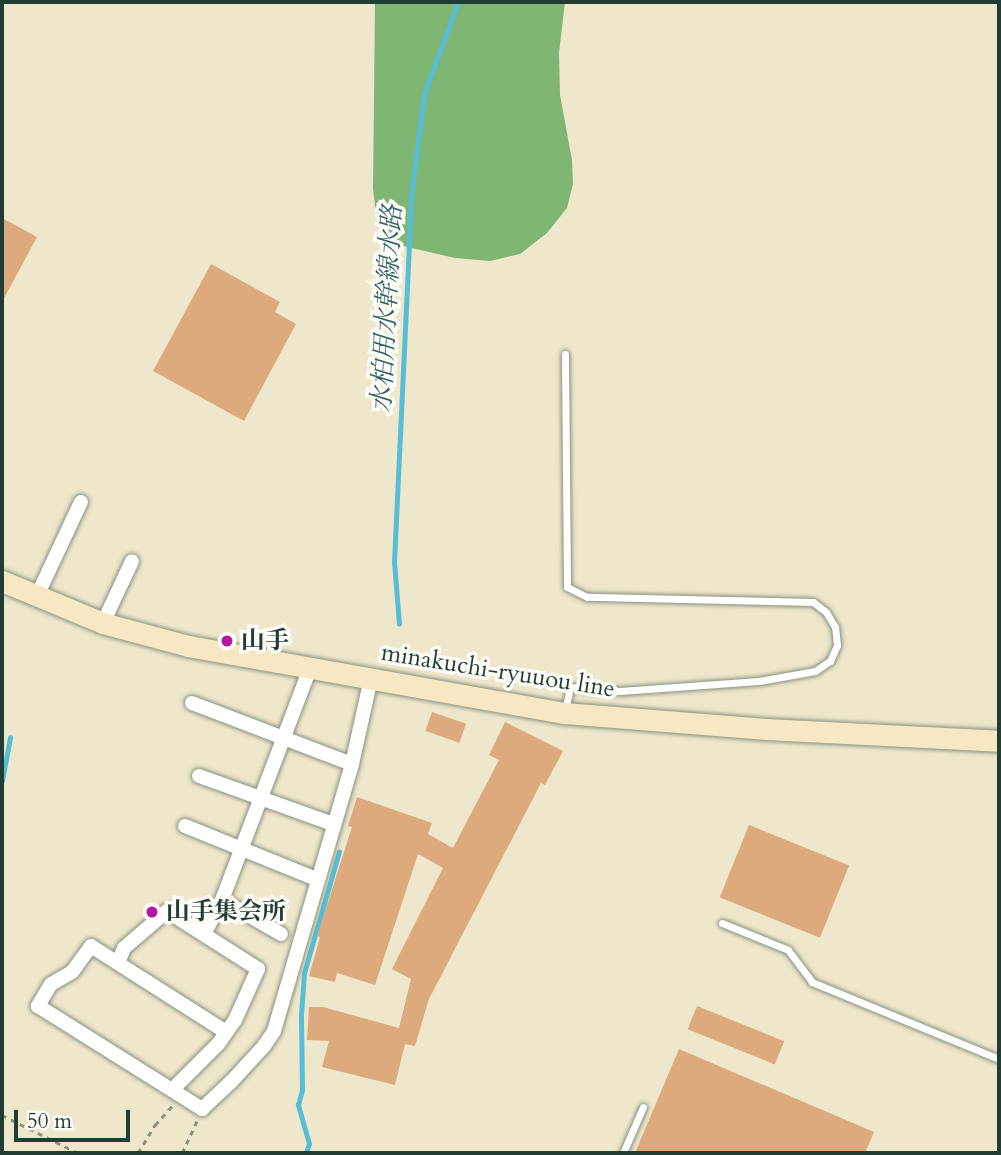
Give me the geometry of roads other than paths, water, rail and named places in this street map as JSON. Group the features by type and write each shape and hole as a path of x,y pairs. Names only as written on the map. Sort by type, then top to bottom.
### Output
{"main road":[{"name":"minakuchi-ryuuou line","path":"2,581 36,598 103,623 188,646 564,713 766,729 999,741"}],"street":[{"path":"36,598 81,502"},
{"path":"103,623 132,561"},
{"path":"204,934 222,900 242,850 310,668"},
{"path":"226,1032 91,946 72,972 51,984 38,1006 202,1109 270,1039 352,765 371,678"},
{"path":"192,703 352,765"},
{"path":"199,776 333,824"},
{"path":"185,827 316,879"},
{"path":"222,900 281,934"},
{"path":"118,963 124,948 167,911 258,969 235,1020 177,1092"}],"lane":[{"path":"564,713 570,687 646,690 759,681 816,671 830,661 837,645 835,627 826,612 813,602 587,597 567,587 565,354"},
{"path":"722,923 788,950 812,982 999,1059"},
{"path":"623,1153 643,1107"}],"waterway":[{"name":"水柏用水幹線水路","path":"399,624 394,562 411,196 424,94 458,2"},
{"path":"2,781 10,738"},
{"name":"水柏用水幹線水路","path":"306,1153 309,1144 298,1105 302,1090 301,1015 304,973 339,852"}],"place":[{"name":"山手","path":"227,641"},
{"name":"山手集会所","path":"152,912"}]}
